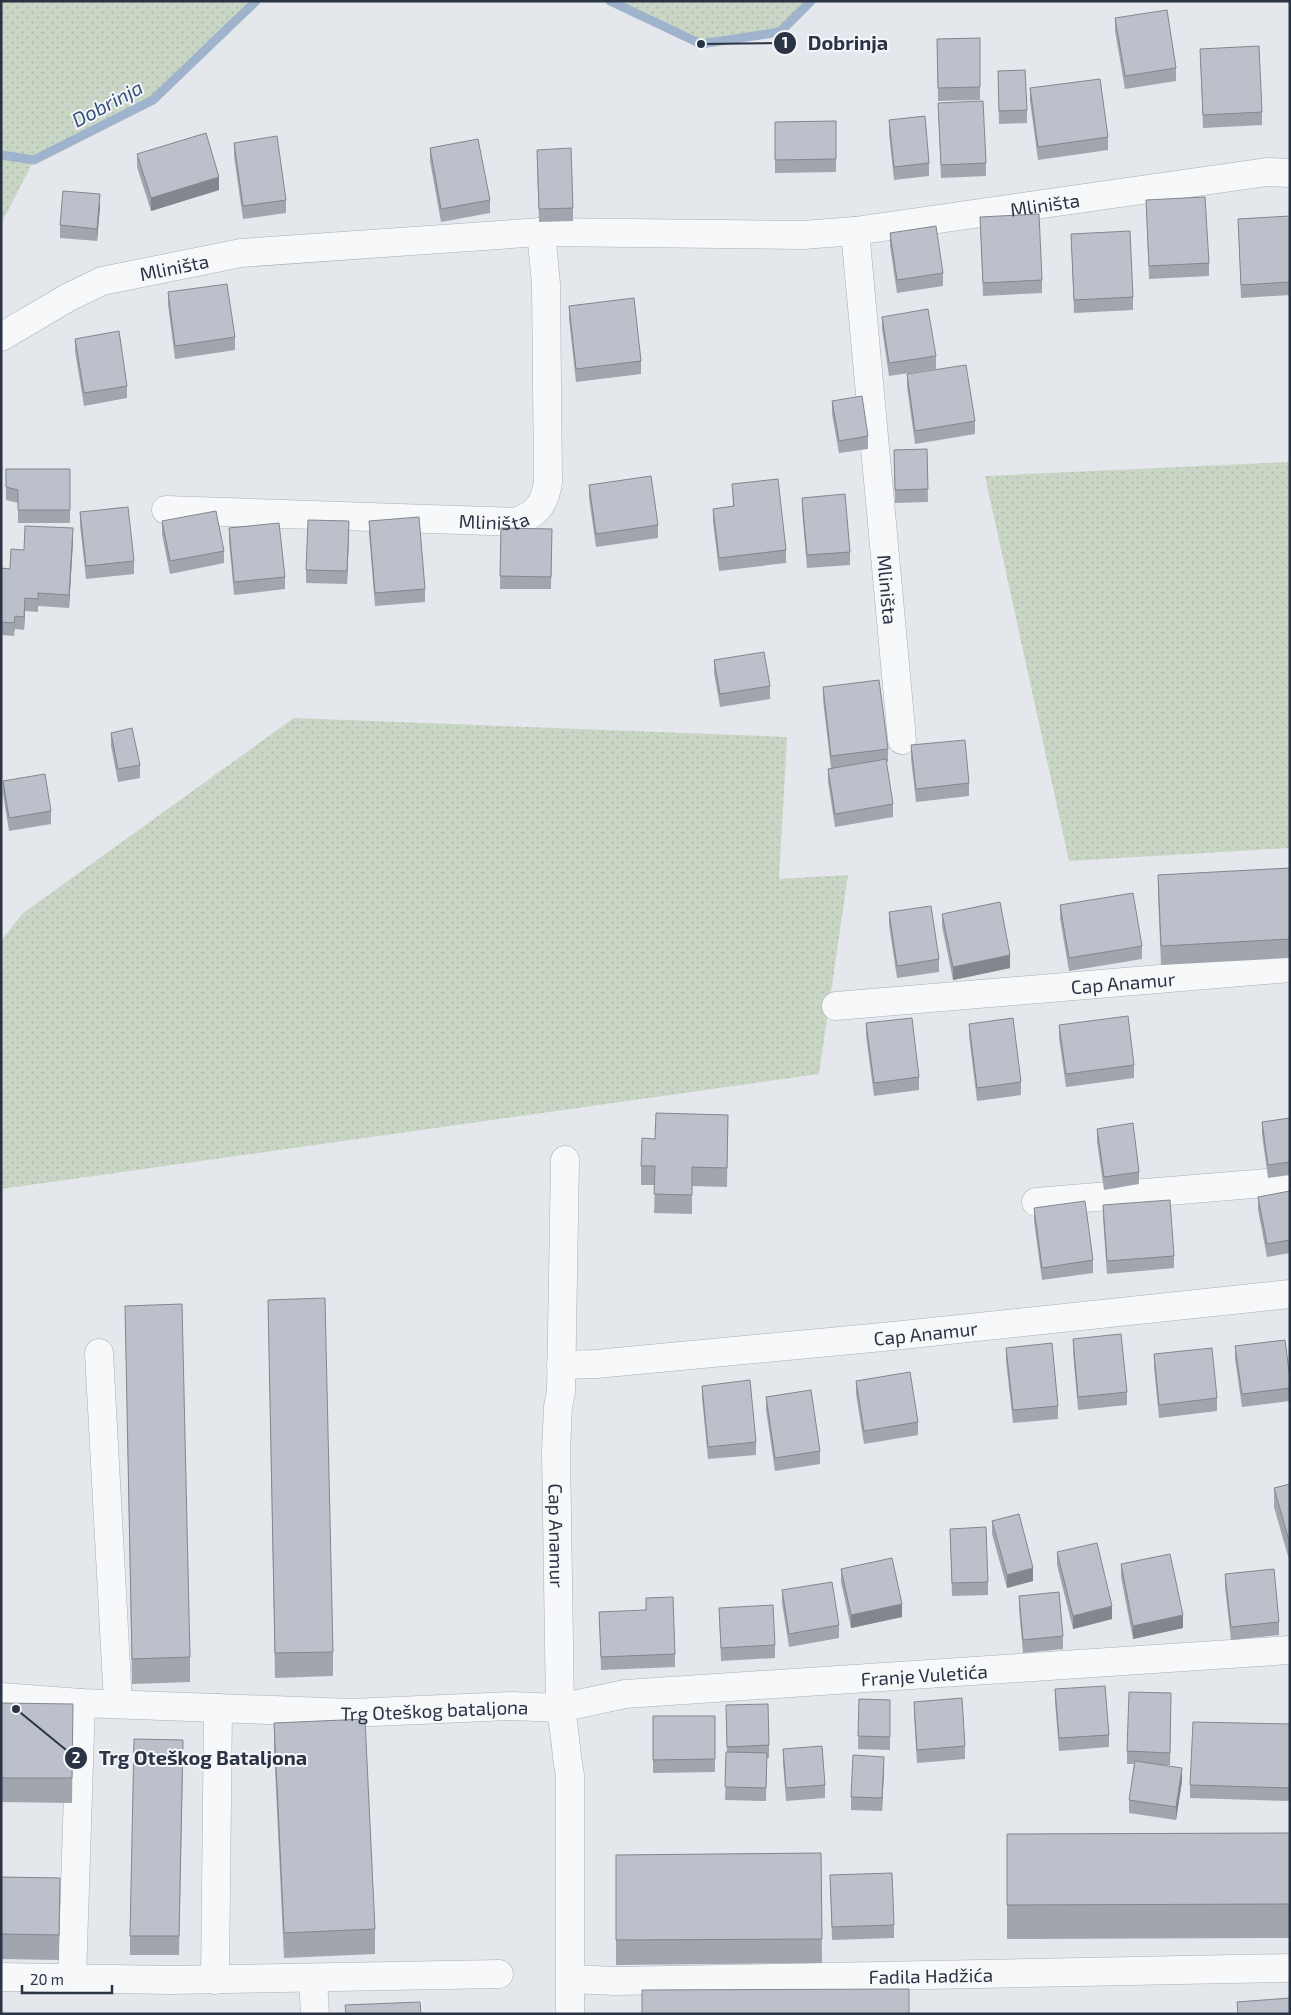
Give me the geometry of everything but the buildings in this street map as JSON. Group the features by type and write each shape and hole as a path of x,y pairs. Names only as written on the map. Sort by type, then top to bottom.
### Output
{"street":[{"name":"Mliništa","path":"1,337 68,297 102,281 231,255 488,234 541,232 803,235 855,231 1266,172 1290,173"},
{"name":"Mliništa","path":"855,231 902,740"},
{"name":"Mliništa","path":"166,510 514,522 528,518 540,507 546,495 548,482 546,284 541,232"},
{"name":"Cap Anamur","path":"836,1006 1290,968"},
{"name":"Cap Anamur","path":"560,1708 556,1450 562,1365 565,1160"},
{"path":"1036,1202 1290,1181"},
{"name":"Cap Anamur","path":"562,1365 596,1364 883,1337 1290,1294"},
{"path":"99,1353 118,1703"},
{"name":"Franje Vuletića","path":"560,1708 625,1694 1290,1650"},
{"name":"Trg Oteškog bataljona","path":"1,1697 81,1703 352,1713 512,1706 560,1708"},
{"path":"72,1978 81,1703"},
{"path":"215,1980 218,1708"},
{"path":"560,1708 566,1730 565,1755 570,1775 570,2014"},
{"name":"Fadila Hadžića","path":"571,1979 744,1979 1290,1968"},
{"path":"1,1977 215,1980 499,1974"},
{"path":"313,1979 315,2014"}],"green space":[{"path":"1,1 256,1 153,100 34,160 1,224"},
{"path":"610,1 811,1 780,32 701,44"},
{"path":"1290,462 1290,848 1069,861 985,476"},
{"path":"294,718 787,737 779,879 848,875 819,1074 1,1189 1,941 22,914"}],"waterway":[{"name":"Dobrinja","path":"1,155 34,160 153,100 256,1"},
{"name":"Dobrinja","path":"610,1 701,44 780,32 811,1"}],"place":[{"name":"Dobrinja","path":"701,44"},
{"name":"Trg Oteškog Bataljona","path":"16,1709"}]}
